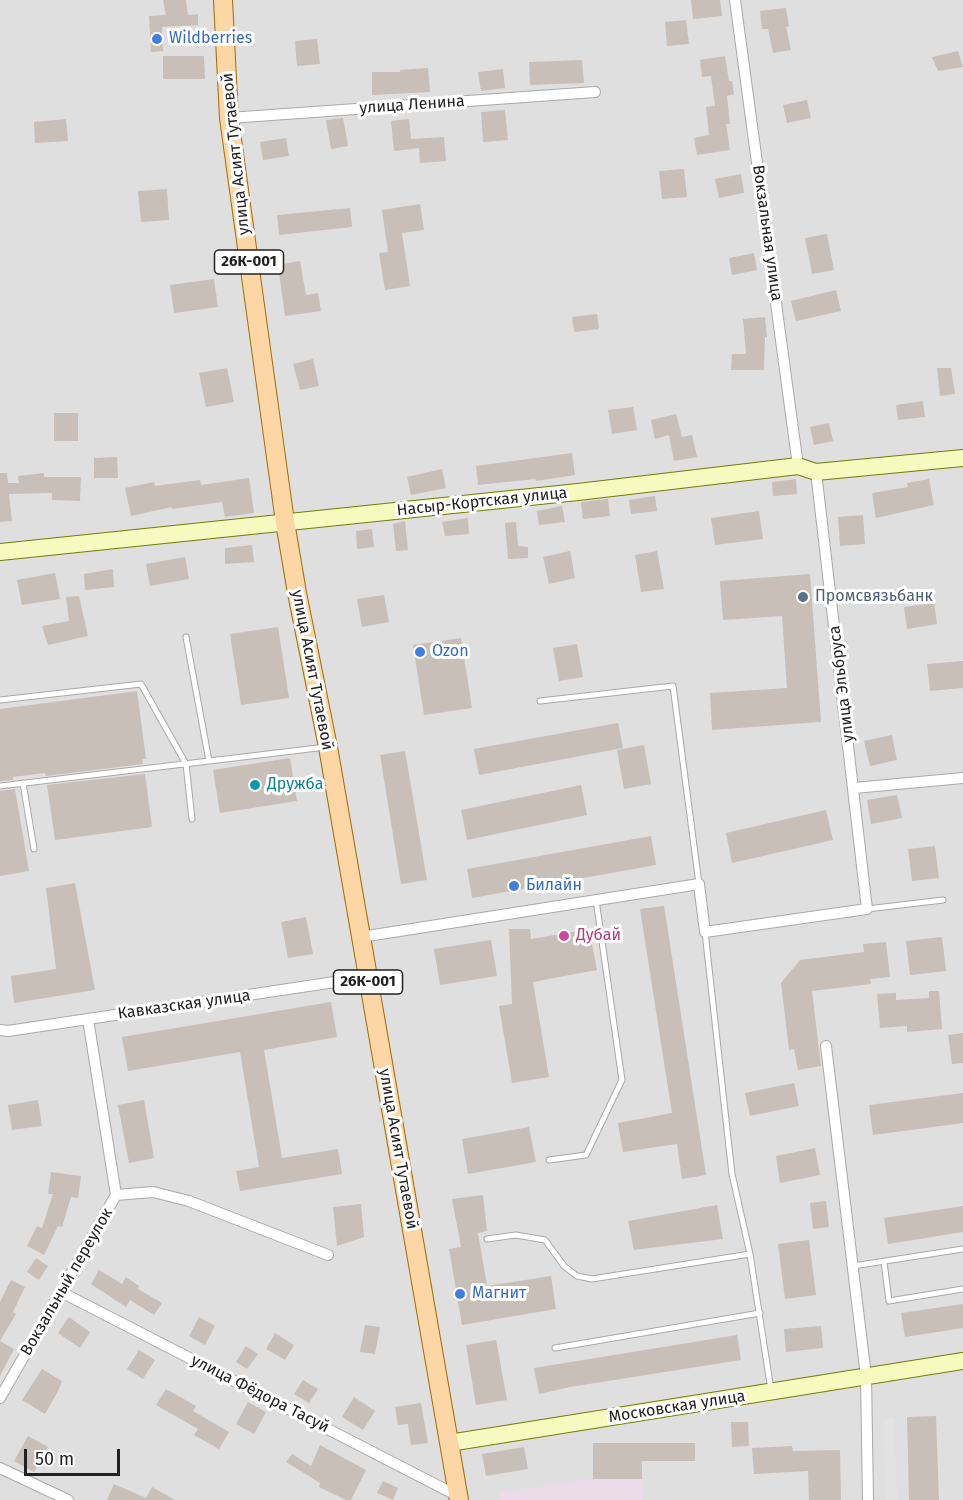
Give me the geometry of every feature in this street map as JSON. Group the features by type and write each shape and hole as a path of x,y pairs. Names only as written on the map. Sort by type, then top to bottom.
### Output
{"main road":[{"name":"улица Асият Тутаевой","path":"223,0 229,118 285,522 328,747 449,1443"},
{"name":"26К-001","path":"449,1443 459,1498"}],"street":[{"name":"Вокзальная улица","path":"735,0 798,466"},
{"name":"улица Ленина","path":"229,118 595,92"},
{"name":"Насыр-Кортская улица","path":"0,552 578,492 798,466 816,472 963,458"},
{"name":"улица Эльбруса","path":"816,472 867,909"},
{"path":"854,788 963,778"},
{"path":"361,937 699,884 705,932 867,909"},
{"name":"Кавказская улица","path":"0,1030 8,1031 368,978"},
{"name":"Вокзальный переулок","path":"0,1398 116,1195 88,1019"},
{"path":"826,1046 866,1377 868,1500"},
{"path":"116,1195 153,1192 189,1201 328,1255"},
{"name":"улица Фёдора Тасуй","path":"61,1292 459,1498"},
{"name":"Московская улица","path":"449,1443 963,1361"},
{"path":"0,1468 68,1500"}],"lane":[{"path":"186,637 209,761"},
{"path":"0,700 141,684 186,764 192,819"},
{"path":"540,701 673,686 699,884"},
{"path":"0,786 328,747"},
{"path":"23,783 34,849"},
{"path":"549,1160 586,1155 622,1080 596,900"},
{"path":"867,909 943,900"},
{"path":"705,932 732,1174 750,1254 772,1392"},
{"path":"487,1239 516,1235 545,1240 564,1266 577,1276 592,1279 750,1254"},
{"path":"853,1266 963,1249"},
{"path":"884,1262 889,1301 963,1289"},
{"path":"555,1348 760,1313"}],"shaded area":[{"path":"0,0 963,0 963,1500 0,1500"},
{"path":"883,1418 894,1418 897,1500 886,1500"},
{"path":"593,1479 642,1479 643,1500 501,1500 500,1492"}],"building":[{"name":"Wildberries","path":"163,0 186,0 188,15 198,14 198,25 162,27 163,51 151,52 149,16 166,15"},
{"path":"691,0 720,0 722,16 693,19"},
{"path":"786,8 789,26 786,27 791,50 773,53 768,29 762,29 760,11"},
{"path":"686,20 689,44 667,46 665,22"},
{"path":"317,39 320,64 297,66 295,41"},
{"path":"958,51 963,67 938,71 932,57"},
{"path":"163,56 204,56 205,79 163,79"},
{"path":"725,56 729,81 732,81 734,94 727,96 730,124 726,124 730,150 697,155 694,138 709,135 706,107 715,106 711,76 702,77 700,60"},
{"path":"582,60 584,83 530,85 529,62"},
{"path":"428,68 430,92 372,95 372,72 400,72 400,70"},
{"path":"503,69 505,88 481,91 478,72"},
{"path":"807,100 811,118 787,123 783,105"},
{"path":"505,110 508,140 483,142 481,112"},
{"path":"343,118 348,146 331,149 326,120"},
{"path":"66,119 68,141 35,143 34,122"},
{"path":"409,119 411,139 444,137 446,161 420,163 419,148 394,151 391,121"},
{"path":"286,138 289,156 263,160 260,142"},
{"path":"684,169 687,197 662,199 659,171"},
{"path":"741,174 744,193 719,198 715,179"},
{"path":"167,189 169,220 141,222 138,191"},
{"path":"420,204 424,230 402,233 410,286 385,290 379,253 388,252 382,210"},
{"path":"350,208 352,227 279,235 277,215"},
{"path":"827,234 834,270 812,274 805,238"},
{"path":"754,253 757,270 732,275 729,258"},
{"path":"300,261 306,295 318,293 321,311 285,316 278,265"},
{"path":"214,279 218,307 174,313 170,285"},
{"path":"836,290 841,311 796,321 791,301"},
{"path":"597,314 599,329 574,332 572,317"},
{"path":"765,317 767,337 765,337 764,370 731,370 732,354 746,354 743,319"},
{"path":"313,359 319,386 300,390 293,364"},
{"path":"227,368 234,402 206,407 199,373"},
{"path":"937,368 951,368 955,394 940,396"},
{"path":"923,401 925,417 898,420 896,405"},
{"path":"633,407 637,430 612,434 608,410"},
{"path":"54,413 78,413 78,441 54,441"},
{"path":"676,414 682,437 692,435 697,457 674,461 669,435 655,439 651,420"},
{"path":"829,423 833,441 814,445 810,427"},
{"path":"572,453 575,475 536,481 535,479 478,485 476,466"},
{"path":"117,457 118,478 94,478 94,458"},
{"path":"442,469 446,488 411,495 407,477"},
{"path":"0,473 7,473 8,483 19,483 18,476 44,473 44,477 81,477 80,501 52,500 52,493 9,494 12,521 0,522"},
{"path":"249,478 254,513 225,517 222,502 172,509 172,507 131,516 125,488 154,482 155,486 200,480 201,485"},
{"path":"796,479 797,494 773,496 772,482"},
{"path":"929,479 934,505 876,518 872,493 908,487 907,483"},
{"path":"655,496 657,511 631,514 629,500"},
{"path":"608,499 610,516 583,519 581,502"},
{"path":"562,506 565,522 539,525 537,511"},
{"path":"759,511 763,539 715,545 711,518"},
{"path":"863,515 865,544 840,546 838,517"},
{"path":"468,518 469,534 445,536 442,522"},
{"path":"405,521 408,550 396,551 393,524"},
{"path":"516,522 518,546 528,547 528,558 508,559 505,523"},
{"path":"372,529 374,547 357,549 356,531"},
{"path":"252,545 254,562 225,564 225,548"},
{"path":"570,551 575,578 549,584 543,557"},
{"path":"657,551 664,589 641,592 635,555"},
{"path":"185,557 189,579 150,586 146,564"},
{"path":"113,569 114,587 85,590 84,574"},
{"path":"55,573 60,599 22,605 17,580"},
{"path":"810,574 821,722 712,730 710,693 787,688 782,616 723,620 720,581"},
{"path":"384,595 389,622 362,627 357,599"},
{"path":"79,596 88,636 48,645 42,626 69,621 66,597"},
{"path":"934,603 937,624 907,629 904,607"},
{"path":"278,627 289,698 241,705 230,634"},
{"path":"461,638 472,708 424,715 413,645"},
{"path":"577,644 583,677 559,681 553,648"},
{"path":"963,661 963,688 930,691 927,664"},
{"path":"137,691 146,759 142,759 143,764 46,776 45,773 0,781 0,709"},
{"path":"618,723 623,748 479,775 474,749"},
{"path":"892,735 897,760 870,766 864,741"},
{"path":"644,745 651,784 624,789 617,750"},
{"path":"405,751 427,880 401,884 380,755"},
{"name":"Дружба","path":"290,758 297,801 220,813 213,770"},
{"path":"145,774 152,827 55,840 47,785"},
{"path":"581,785 587,815 467,840 461,810"},
{"path":"15,789 29,871 0,876 0,791"},
{"path":"897,795 902,818 871,824 867,800"},
{"path":"826,810 833,840 732,863 726,833"},
{"path":"651,836 656,865 472,898 467,869"},
{"path":"935,846 939,878 912,881 908,849"},
{"path":"75,883 95,990 14,1003 11,976 56,969 46,888"},
{"path":"664,906 706,1175 682,1179 677,1144 623,1152 618,1123 672,1113 640,909"},
{"path":"306,917 313,954 288,958 281,922"},
{"path":"509,929 530,929 531,939 589,929 597,970 533,982 549,1077 512,1083 499,1006 512,1004"},
{"path":"942,937 946,971 910,975 906,941"},
{"path":"491,940 497,976 440,985 434,949"},
{"path":"886,942 890,977 870,979 871,984 812,991 821,1066 798,1070 794,1049 789,1050 781,983 800,960 864,952 863,944"},
{"path":"929,991 939,991 942,1029 907,1032 907,1026 880,1028 877,994 896,993 896,1000 929,998"},
{"path":"331,1002 337,1037 264,1050 282,1158 338,1149 342,1174 240,1191 236,1171 259,1167 240,1052 128,1071 122,1037"},
{"path":"963,1033 963,1063 952,1064 948,1035"},
{"path":"794,1083 799,1106 750,1116 745,1093"},
{"path":"963,1093 963,1123 873,1135 869,1105"},
{"path":"38,1100 42,1126 12,1130 8,1105"},
{"path":"144,1100 154,1158 129,1163 118,1105"},
{"path":"529,1127 536,1162 468,1174 462,1139"},
{"path":"815,1148 820,1175 780,1183 776,1156"},
{"path":"51,1172 81,1176 78,1198 71,1197 62,1227 58,1226 44,1255 27,1246 37,1226 42,1228 53,1194 48,1194"},
{"path":"483,1195 487,1231 478,1233 487,1286 551,1276 556,1309 462,1325 449,1249 461,1247 452,1199"},
{"path":"826,1201 829,1227 813,1229 810,1203"},
{"path":"361,1204 364,1237 337,1246 333,1207"},
{"path":"717,1205 723,1239 634,1250 628,1221"},
{"path":"963,1206 963,1232 888,1244 884,1218"},
{"path":"809,1240 816,1295 785,1299 778,1244"},
{"path":"36,1258 48,1266 39,1280 27,1272"},
{"path":"99,1270 122,1284 126,1277 139,1286 138,1289 162,1303 154,1315 130,1300 126,1307 91,1284"},
{"path":"11,1280 25,1287 13,1312 16,1314 0,1341 0,1302"},
{"path":"963,1304 963,1328 905,1337 901,1313"},
{"path":"69,1317 90,1332 80,1348 58,1333"},
{"path":"199,1317 215,1326 205,1345 189,1336"},
{"path":"365,1325 380,1327 375,1354 360,1352"},
{"path":"821,1326 823,1348 786,1352 784,1329"},
{"path":"275,1333 294,1345 285,1360 266,1349"},
{"path":"737,1335 741,1360 539,1394 534,1368"},
{"path":"496,1340 507,1400 476,1405 466,1345"},
{"path":"0,1341 14,1349 0,1376"},
{"path":"246,1346 258,1354 247,1369 236,1362"},
{"path":"139,1350 155,1360 143,1379 127,1369"},
{"path":"42,1369 62,1381 45,1414 22,1400"},
{"path":"303,1380 318,1389 309,1403 294,1394"},
{"path":"166,1389 196,1406 193,1411 229,1432 219,1449 194,1435 198,1429 156,1405"},
{"path":"354,1397 375,1411 363,1430 342,1417"},
{"path":"248,1402 266,1412 254,1434 236,1424"},
{"path":"421,1403 428,1443 411,1445 408,1424 398,1425 395,1407"},
{"path":"936,1416 939,1500 909,1500 907,1417"},
{"path":"731,1422 748,1422 749,1446 732,1447"},
{"path":"28,1436 48,1447 34,1472 14,1461"},
{"path":"593,1443 695,1443 695,1461 642,1461 642,1479 593,1479"},
{"path":"320,1445 366,1470 351,1500 346,1500 319,1487 320,1483 286,1462 292,1454 311,1466"},
{"path":"792,1446 793,1451 840,1450 841,1500 809,1500 808,1471 754,1474 752,1448"},
{"path":"524,1447 528,1469 486,1476 482,1454"},
{"path":"383,1481 398,1488 393,1500 377,1493"},
{"path":"114,1484 146,1498 152,1487 175,1500 107,1500"}],"place":[{"name":"Wildberries","path":"157,39"},
{"name":"Промсвязьбанк","path":"803,597"},
{"name":"Ozon","path":"420,652"},
{"name":"Дружба","path":"255,785"},
{"name":"Билайн","path":"514,886"},
{"name":"Дубай","path":"564,936"},
{"name":"Магнит","path":"460,1294"}]}
